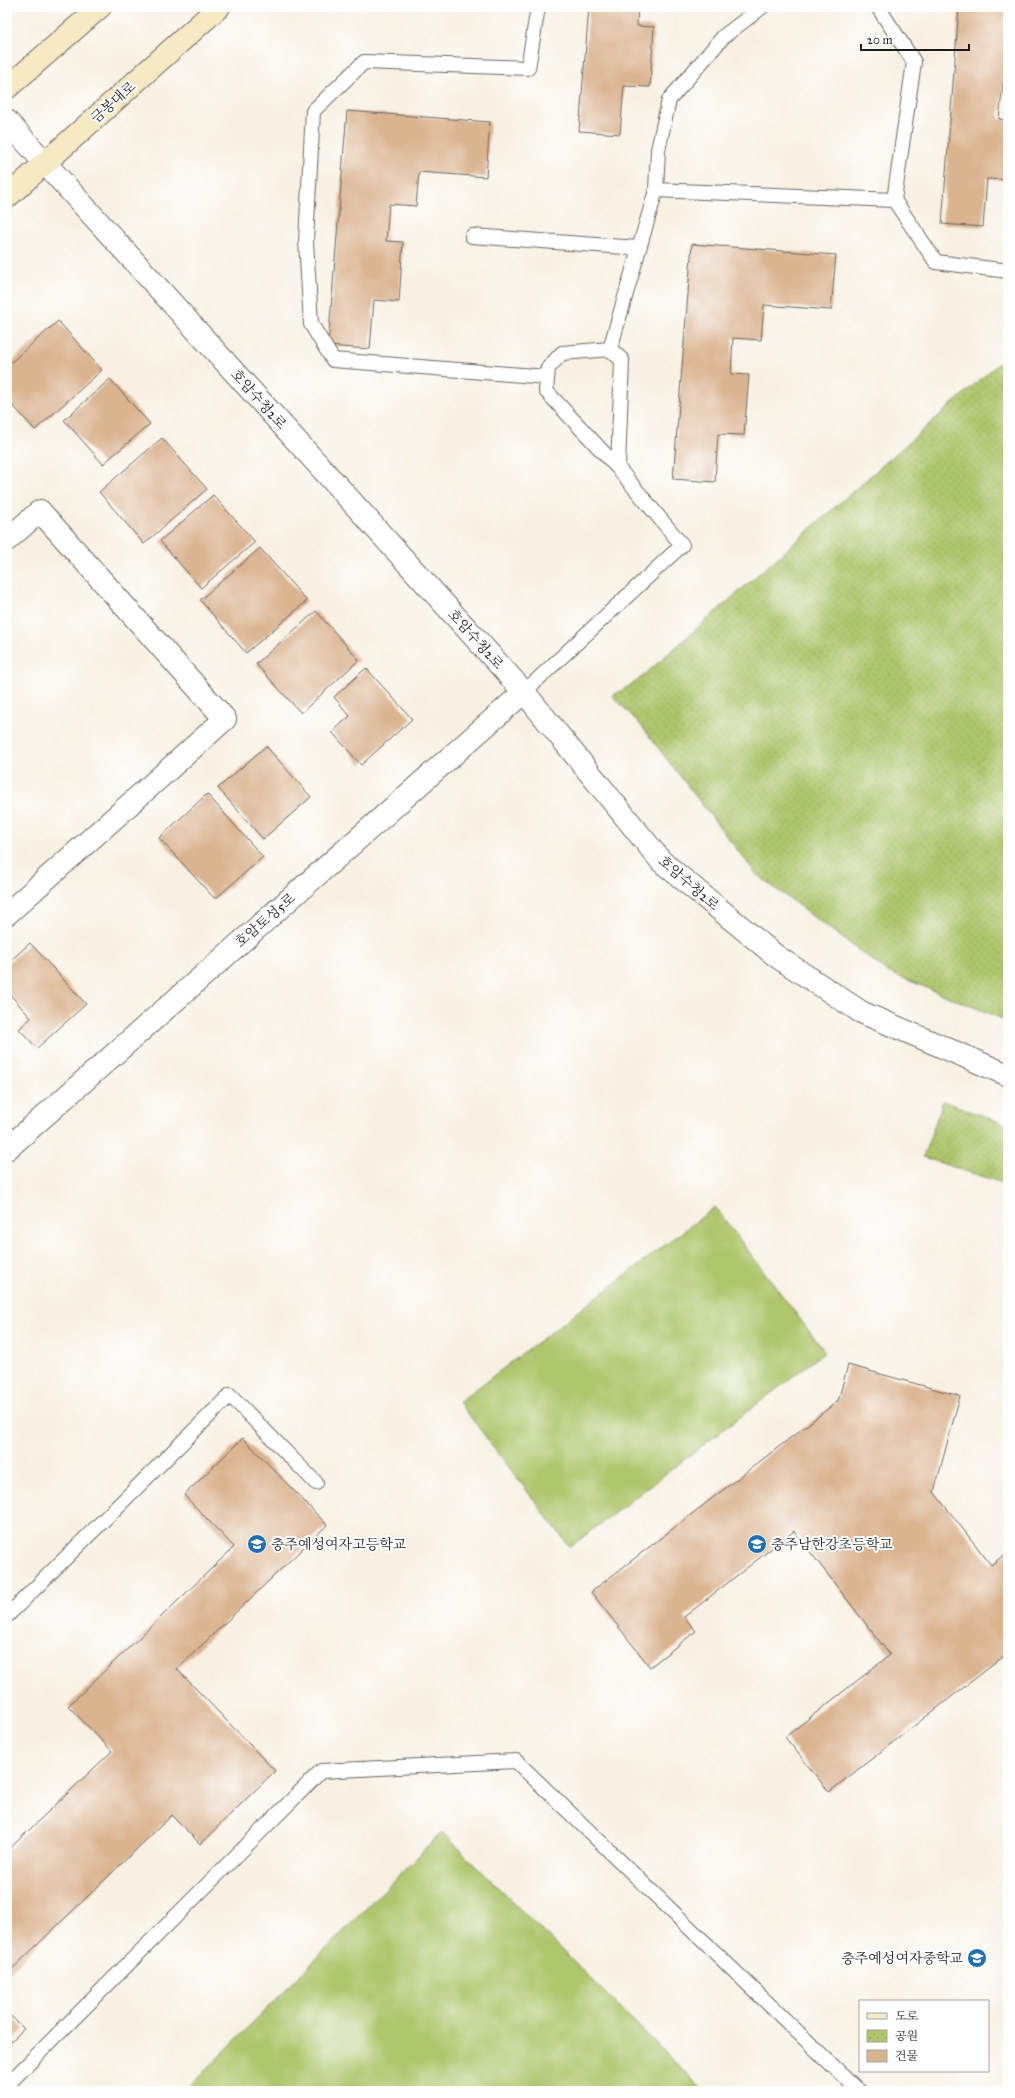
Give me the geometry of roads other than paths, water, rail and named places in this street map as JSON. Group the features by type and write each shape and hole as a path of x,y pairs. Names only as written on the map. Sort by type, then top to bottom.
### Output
{"street":[{"path":"7,88 100,7"},
{"name":"금봉대로","path":"7,197 219,7"},
{"name":"호암수청2로","path":"7,121 524,692 661,862 776,956 861,1012 1008,1075"},
{"path":"7,540 40,511 225,719 7,914"},
{"name":"호암토성5로","path":"7,1149 524,692"}],"lane":[{"path":"538,7 528,68 364,62 313,111 306,241 311,324 333,360 547,377"},
{"path":"610,349 656,190 658,150 669,100 724,36 762,7"},
{"path":"878,7 914,62 894,200 936,262 1008,271"},
{"path":"656,190 894,200"},
{"path":"472,236 638,248"},
{"path":"524,692 682,545 618,468 546,391 548,368 562,353 610,349 622,360 618,468"},
{"path":"7,1616 230,1395 316,1483"},
{"path":"7,2085 321,1771 516,1761 859,2091"}],"place":[{"name":"충주예성여자고등학교","path":"257,1544"},
{"name":"충주남한강초등학교","path":"757,1544"},
{"name":"충주예성여자중학교","path":"977,1958"}]}
